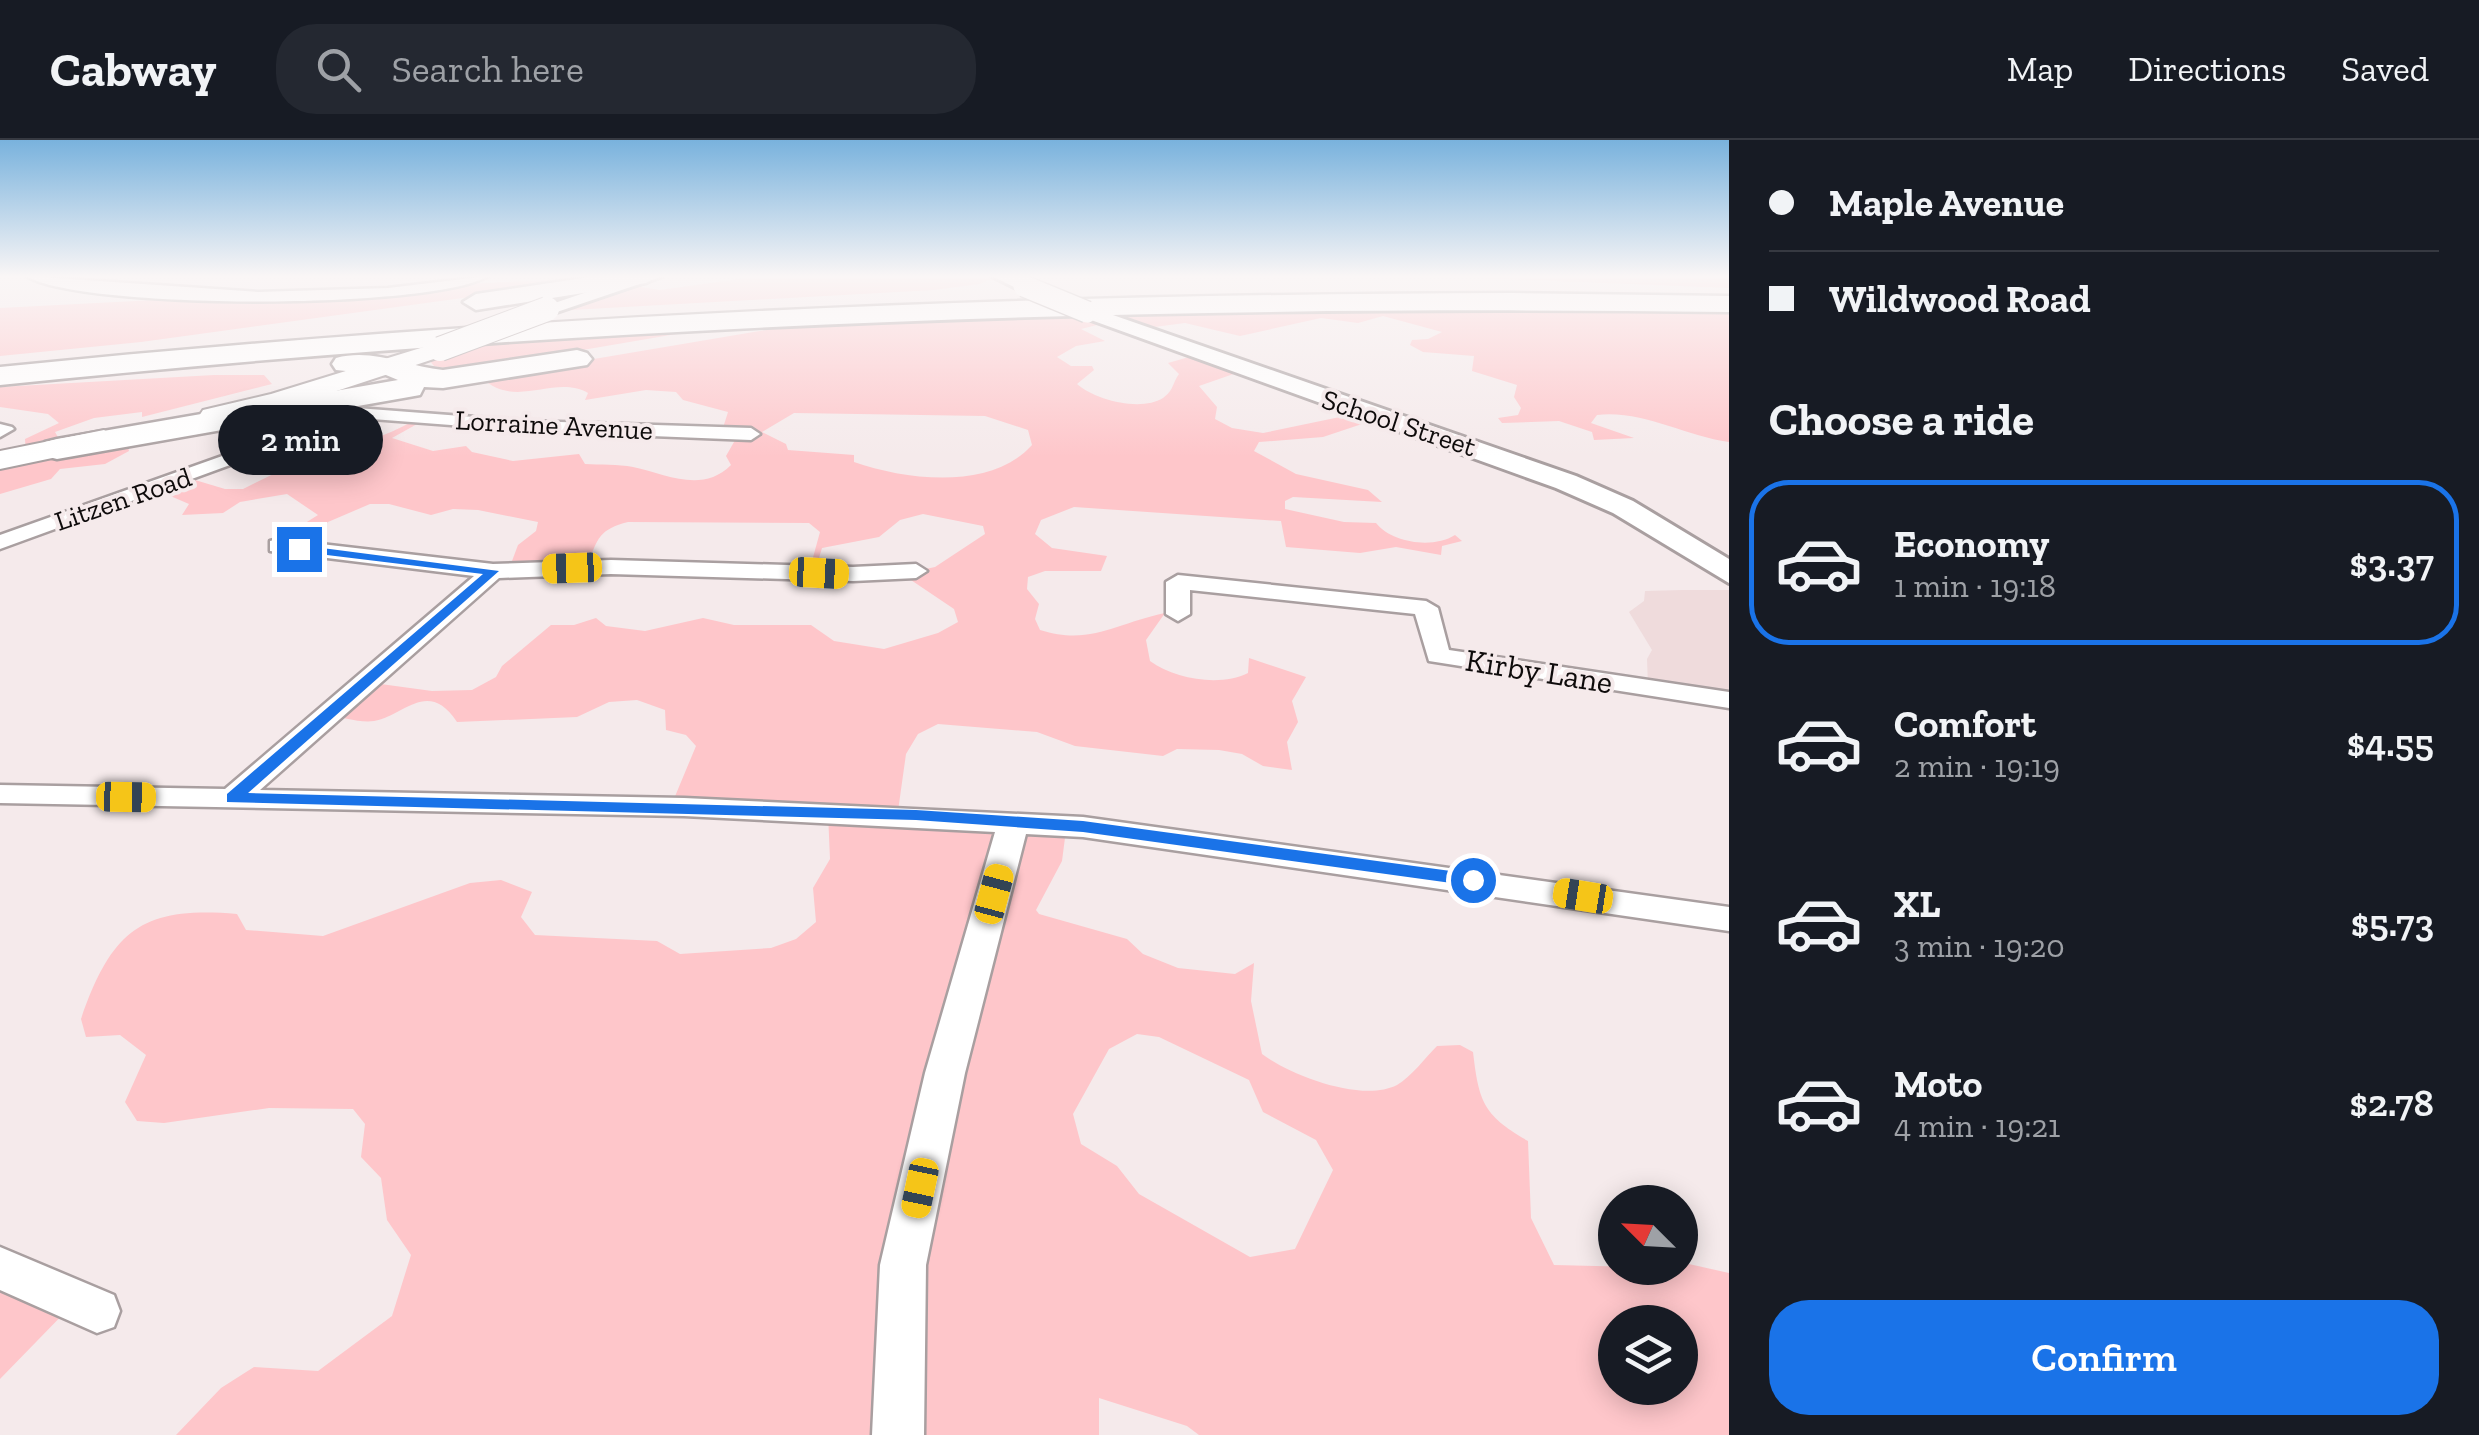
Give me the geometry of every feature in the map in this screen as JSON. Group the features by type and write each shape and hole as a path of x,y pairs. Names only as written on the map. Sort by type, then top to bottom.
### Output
{"highway":[{"path":"0,364 246,336"},
{"path":"101,354 334,336"},
{"path":"0,376 448,336"},
{"path":"57,448 708,336"},
{"path":"0,387 273,386 342,364 390,366 424,378 476,376"}],"main road":[{"path":"390,366 467,336"},
{"path":"0,460 57,448 273,386"}],"street":[{"name":"School Street","path":"1148,336 1566,482 1623,507 1729,573"},
{"name":"Lorraine Avenue","path":"357,412 528,426 751,434"},
{"name":"Litzen Road","path":"0,542 357,412"},
{"path":"278,546 493,571 610,567 854,574 916,570"},
{"path":"233,798 493,571"},
{"name":"Kirby Lane","path":"1178,614 1178,582 1426,608 1438,656 1729,700"},
{"path":"0,794 684,807 1014,822 1146,834 1729,919"},
{"path":"898,1435 904,1265 945,1073 1014,822"},
{"path":"0,1268 96,1311"}],"shaded area":[{"path":"0,336 182,336 141,342 0,356"},
{"path":"477,336 662,336 459,371 434,366 426,356"},
{"path":"728,336 1096,336 1105,341 1076,346 1057,357 1071,366 1092,366 1094,370 1077,384 1106,399 1143,404 1163,398 1179,374 1168,363 1196,355 1242,371 1199,386 1217,407 1215,419 1232,428 1263,433 1364,412 1380,418 1323,437 1259,442 1254,451 1296,474 1368,490 1382,502 1293,497 1285,501 1285,509 1344,522 1376,523 1392,535 1413,542 1436,542 1455,535 1462,541 1442,546 1441,555 1396,547 1360,553 1286,547 1281,521 1074,507 1041,520 1035,534 1052,548 1107,556 1101,571 1045,571 1028,577 1027,589 1039,604 1035,619 1040,630 1074,636 1089,634 1165,613 1146,640 1150,661 1160,667 1198,679 1224,680 1248,673 1249,658 1306,677 1292,701 1298,722 1287,742 1292,770 1263,766 1242,754 1219,750 1177,749 1163,756 1075,746 1037,732 938,724 918,734 906,754 898,811 1066,830 1062,861 1036,910 1039,914 1127,939 1143,954 1178,968 1235,974 1254,963 1251,1001 1262,1054 1308,1078 1346,1089 1382,1090 1402,1081 1437,1046 1460,1045 1473,1052 1486,1106 1501,1123 1528,1141 1531,1218 1554,1265 1598,1266 1598,1285 1698,1285 1698,1266 1729,1273 1729,1435 1199,1435 1187,1426 1099,1398 1099,1435 176,1435 221,1388 254,1367 318,1371 392,1316 411,1255 387,1220 381,1178 361,1157 365,1124 353,1109 269,1108 164,1123 137,1121 125,1102 146,1055 120,1035 86,1037 81,1019 105,964 119,945 154,920 204,913 237,914 246,930 323,936 470,883 501,880 532,892 521,917 535,935 657,941 680,954 771,948 796,939 816,922 813,888 830,859 828,813 671,806 696,746 686,735 666,730 665,710 637,700 609,702 577,717 457,722 446,709 426,701 374,721 327,715 366,682 432,691 472,690 496,677 502,666 551,625 574,625 596,618 606,626 645,631 703,618 734,625 811,625 834,641 884,649 938,633 958,622 954,609 902,574 935,567 985,534 983,526 923,514 900,520 879,537 822,548 815,571 809,572 820,532 809,523 628,522 601,536 588,565 509,569 518,545 536,531 538,522 478,510 453,509 431,515 389,504 370,504 328,522 294,547 278,540 318,515 287,494 240,502 223,513 182,515 189,504 154,489 185,477 225,489 243,489 306,458 302,453 267,445 289,435 341,445 371,440 419,418 426,419 392,438 433,451 466,446 472,452 513,461 579,454 585,464 627,466 696,480 720,474 731,465 726,456 738,435 722,431 728,412 683,400 676,392 646,390 585,400 588,393 575,388 522,392 495,387 482,378","holes":["794,413 985,416 1028,430 1032,445 1015,459 995,469 949,478 876,469 854,462 854,455 788,450 786,444 762,432","1137,1034 1159,1037 1249,1080 1263,1112 1316,1140 1333,1170 1295,1249 1250,1257 1139,1194 1117,1166 1081,1144 1073,1114 1109,1049"]},
{"path":"1433,336 1729,336 1729,442 1614,414 1597,415 1591,423 1634,438 1594,440 1592,432 1559,421 1502,423 1498,418 1518,415 1521,408 1514,397 1517,385 1472,371 1474,356 1423,352 1410,345 1412,340"},
{"path":"264,375 272,384 142,417 142,412 94,418 55,432 63,446 126,438 129,451 105,464 60,469 51,479 0,494 0,459 26,454 25,439 59,423 48,414 0,407 0,387"},
{"path":"1729,590 1729,700 1648,686 1647,659 1652,650 1629,612 1644,601 1645,591"},
{"path":"0,1282 73,1304 0,1379"}],"route":[{"path":"299,549 493,571 422,629 233,798 916,815 1146,834 1473,880"}]}
